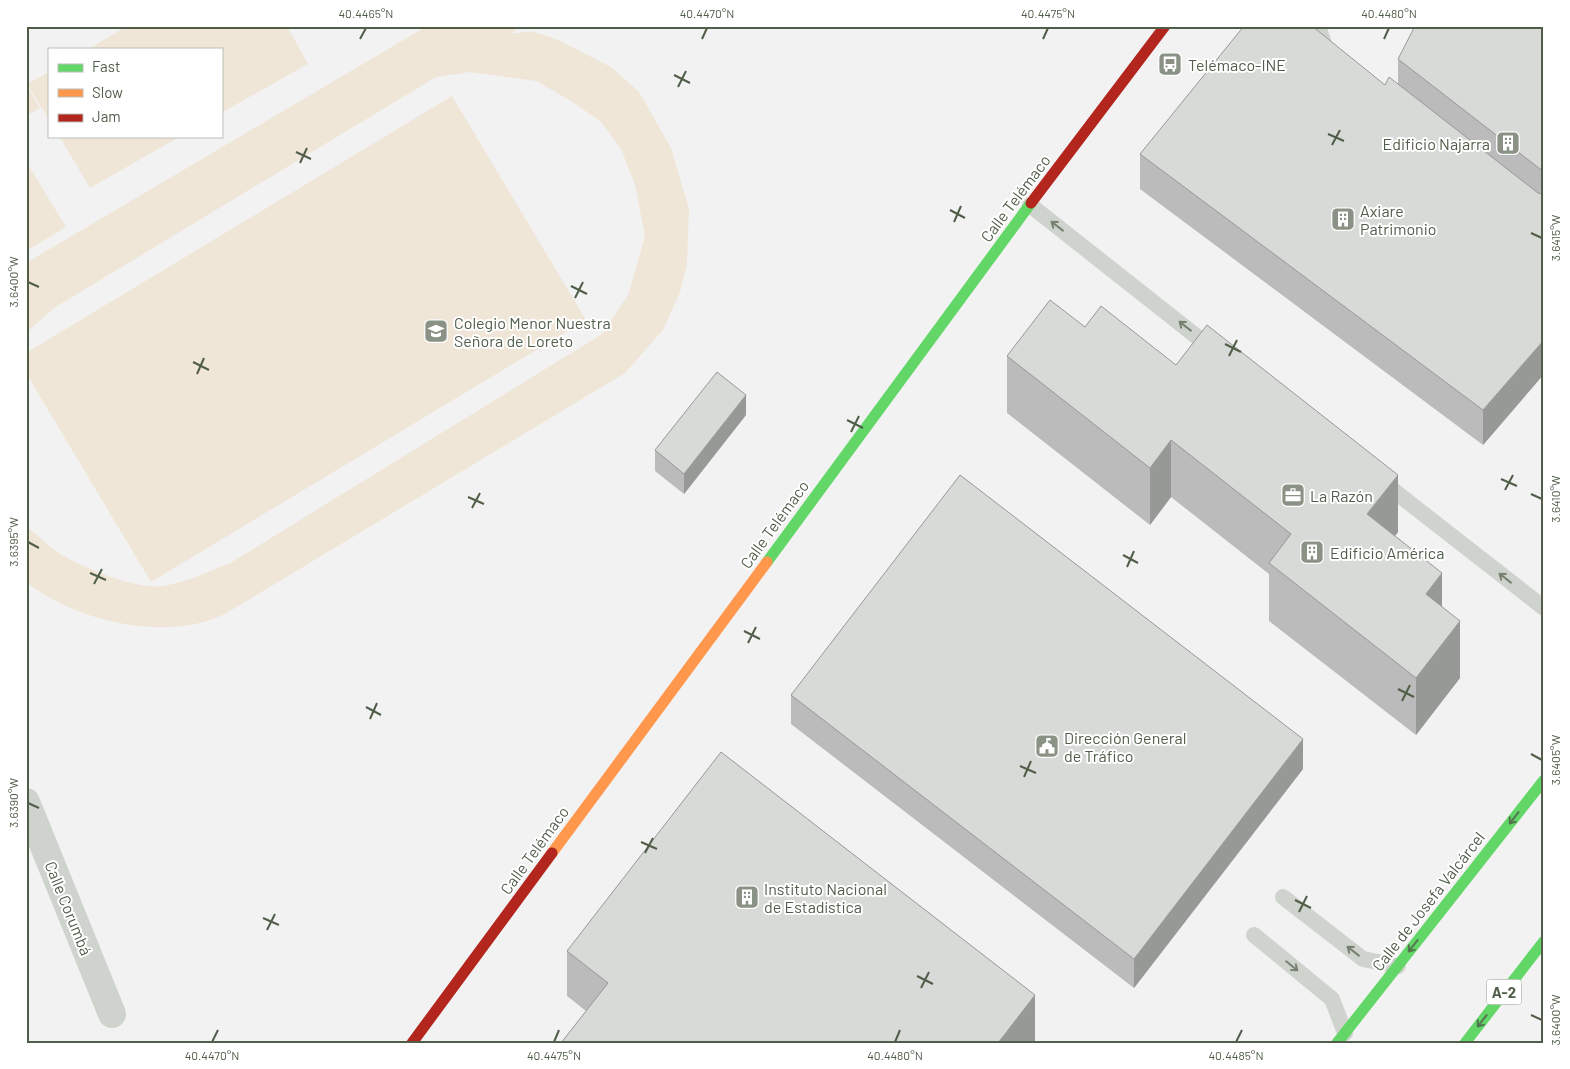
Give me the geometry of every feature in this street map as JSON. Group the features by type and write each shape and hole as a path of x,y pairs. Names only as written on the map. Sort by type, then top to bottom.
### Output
{"main road":[{"name":"Calle Telémaco","path":"412,1043 1030,205 1165,26"},
{"name":"Calle de Josefa Valcárcel","path":"1341,1038 1544,780"},
{"name":"A-2","path":"1465,1043 1544,941"}],"street":[{"name":"Calle Corumbá","path":"26,802 112,1014"}],"lane":[{"path":"1318,26 1326,51 1342,63"},
{"path":"1030,205 1231,363"},
{"path":"1364,467 1544,608"},
{"path":"1283,897 1362,959 1398,966"},
{"path":"1254,935 1332,999 1341,1038"}],"shaded area":[{"path":"127,26 287,26 308,64 222,112 222,48 91,48"},
{"path":"427,26 521,26 510,34 532,31 558,40 611,67 639,92 671,148 689,209 687,264 680,292 663,330 625,373 216,618 190,625 166,627 115,622 91,616 67,606 45,595 26,582 26,526 69,559 94,571 138,584 163,586 181,582 232,562 602,334 628,295 645,237 635,185 621,149 601,122 571,101 536,81 470,72 436,77 54,308 26,333 26,263"},
{"path":"48,73 48,118 27,84"},
{"path":"26,85 40,108 26,116"},
{"path":"452,96 586,320 151,582 26,373 26,353"},
{"path":"60,138 178,138 90,188"},
{"path":"26,161 66,227 26,251"}],"building":[{"name":"Axiare Patrimonio","path":"1244,26 1312,26 1385,85 1389,77 1538,193 1544,194 1544,340 1483,410 1140,154"},
{"name":"Edificio Najarra","path":"1415,26 1544,26 1544,172 1398,59"},
{"path":"1050,300 1085,327 1101,306 1176,365 1207,325 1398,475 1367,514 1442,573 1426,594 1460,621 1416,678 1269,563 1291,534 1171,440 1150,468 1007,356"},
{"path":"717,372 746,395 684,474 655,450"},
{"name":"Dirección General de Tráfico","path":"960,475 1303,739 1134,959 791,695"},
{"name":"Instituto Nacional de Estadística","path":"721,752 1035,995 998,1043 561,1043 608,983 567,951"}],"traffic: fast":[{"path":"767,562 1031,203"},
{"path":"1337,1043 1544,780"},
{"path":"1465,1043 1544,941"}],"traffic: slow":[{"path":"552,853 767,562"}],"traffic: jam":[{"path":"1031,203 1165,26"},
{"path":"412,1043 552,853"}],"place":[{"name":"Telémaco-INE","path":"1170,64"},
{"name":"Edificio Najarra","path":"1508,143"},
{"name":"Axiare Patrimonio","path":"1343,219"},
{"name":"Colegio Menor Nuestra Señora de Loreto","path":"436,331"},
{"name":"La Razón","path":"1293,495"},
{"name":"Edificio América","path":"1312,552"},
{"name":"Dirección General de Tráfico","path":"1047,746"},
{"name":"Instituto Nacional de Estadística","path":"747,897"}]}
